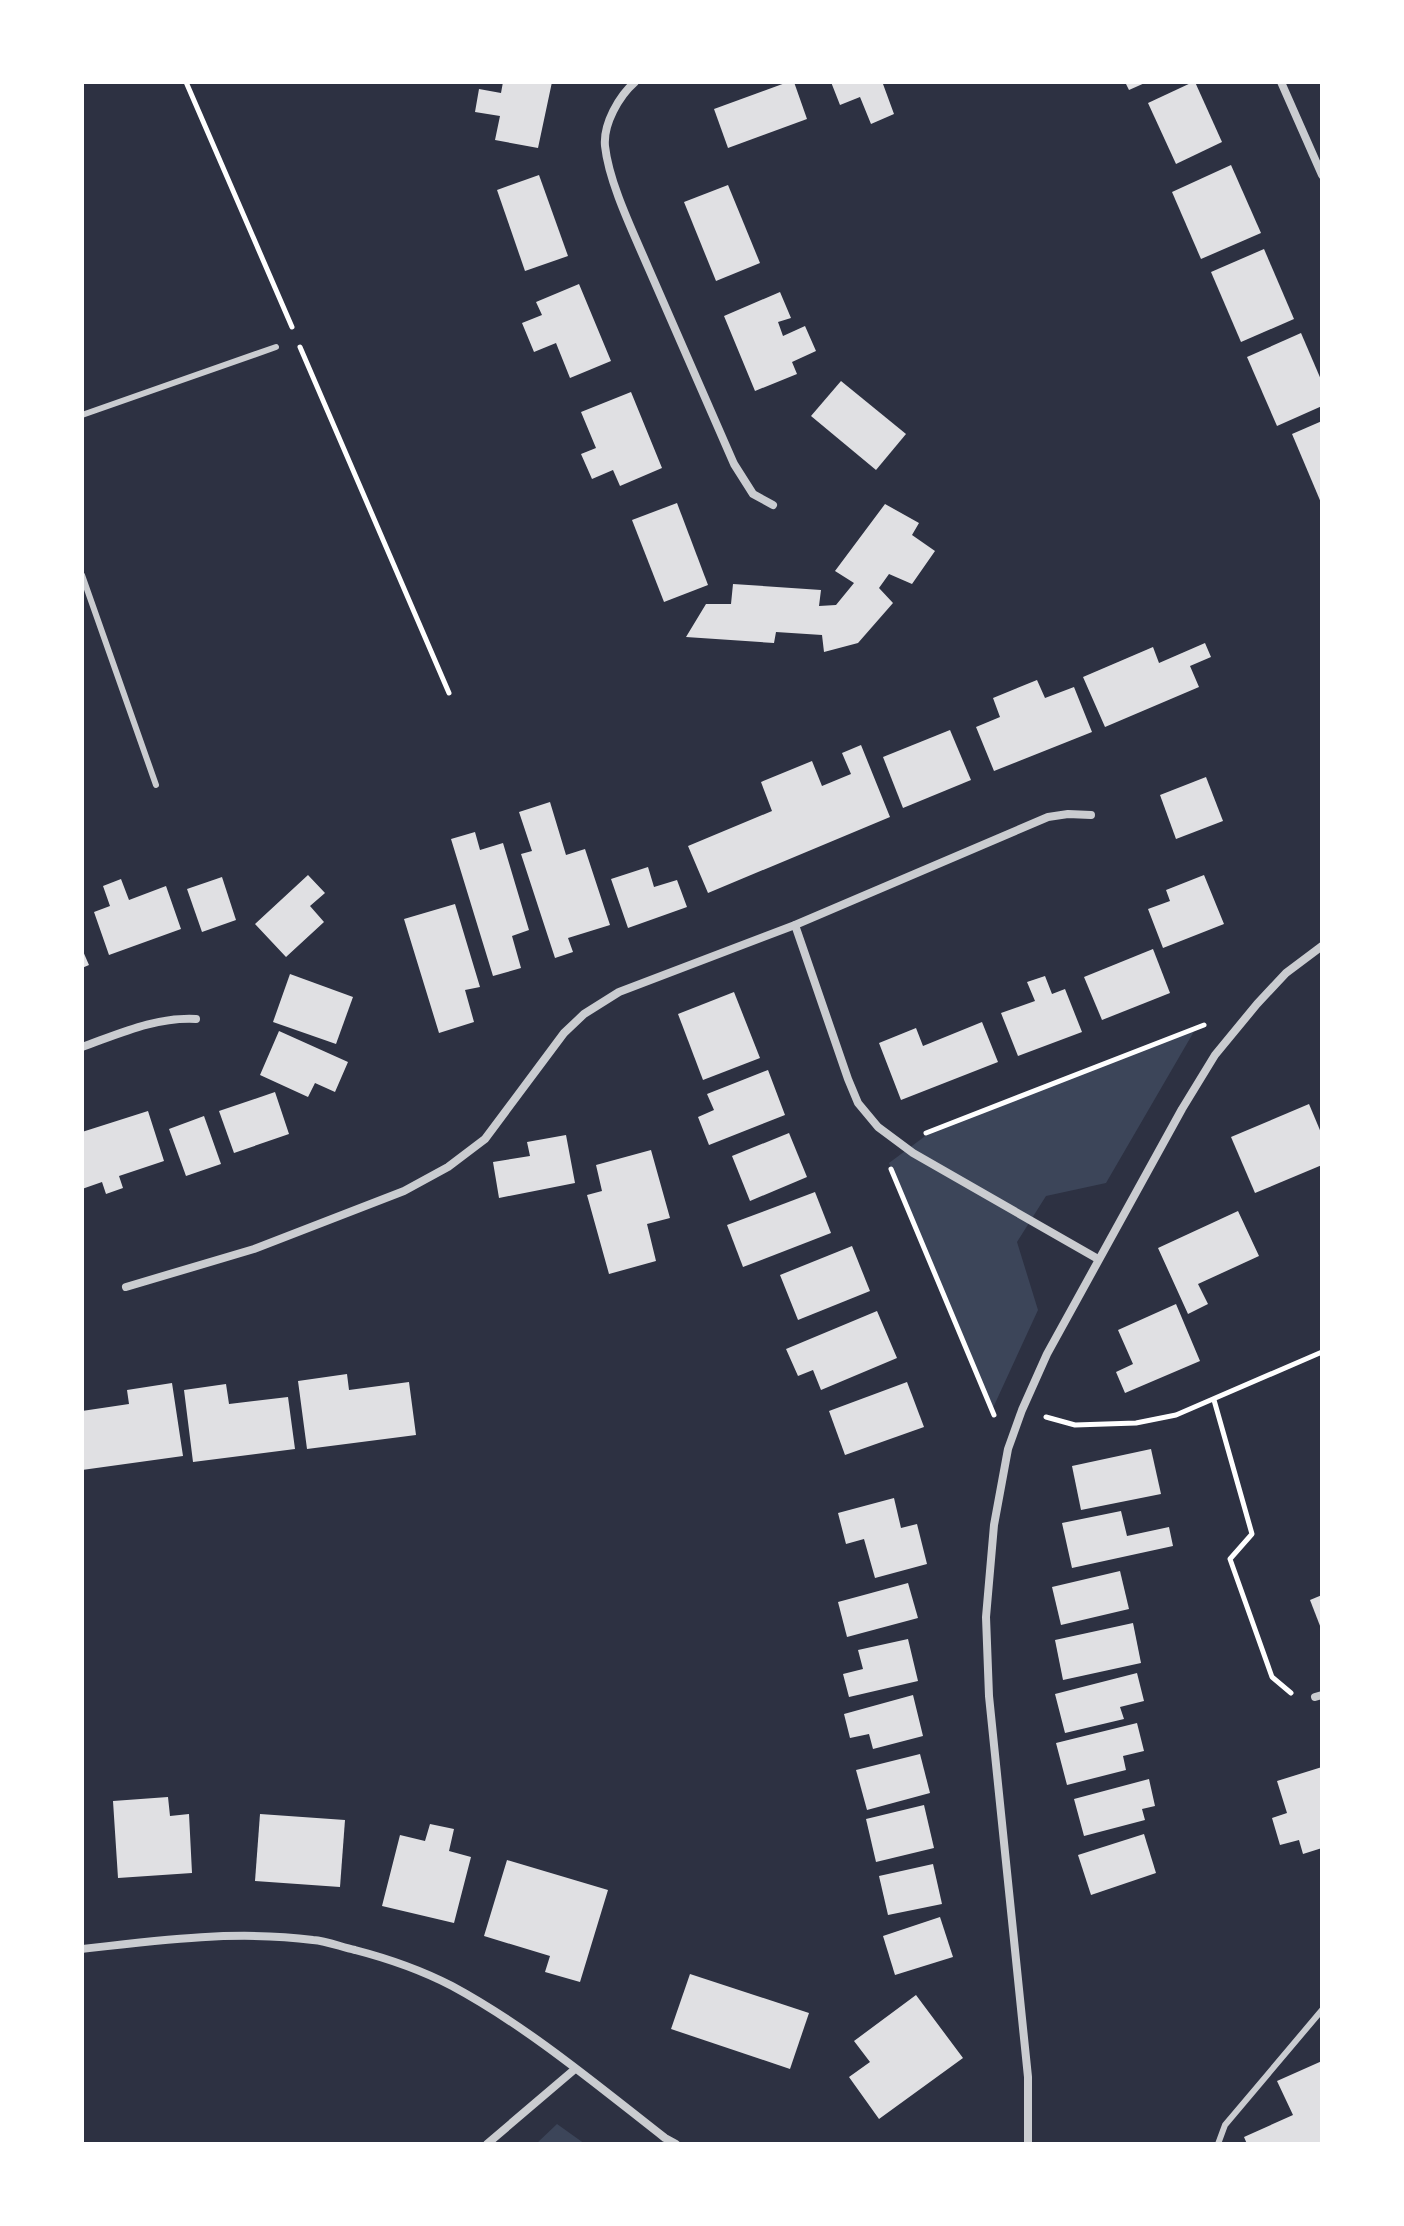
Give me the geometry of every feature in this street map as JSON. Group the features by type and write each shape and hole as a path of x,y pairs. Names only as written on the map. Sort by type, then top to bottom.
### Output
{"street":[{"path":"635,82 623,93 611,116 604,143 611,174 734,464 753,494 773,505"},
{"path":"1281,82 1322,175"},
{"path":"126,1287 254,1249 404,1191 448,1167 485,1139 564,1033 584,1014 619,992 795,925 1048,817 1091,815"},
{"path":"795,925 858,1103 878,1127 913,1153 1098,1259"},
{"path":"1028,2144 1028,2077 989,1696 986,1617 994,1525 1008,1449 1047,1354 1215,1055 1286,973 1322,946"},
{"path":"82,1047 155,1021 196,1019"},
{"path":"82,1949 240,1935 315,1940 378,1956 451,1985 512,2024 676,2144"},
{"path":"487,2144 575,2069"}],"lane":[{"path":"82,415 276,347"},
{"path":"82,575 156,785"},
{"path":"1218,2144 1225,2125 1322,2010"}],"path":[{"path":"186,82 292,329"},
{"path":"299,344 449,693"},
{"path":"1008,1449 889,1163 899,1143 1209,1024"},
{"path":"1022,1410 1075,1425 1136,1423 1176,1415 1322,1352"},
{"path":"1214,1400 1252,1534 1230,1559 1272,1677 1291,1693 1318,1696"}],"shaded area":[{"path":"1196,1028 1106,1183 1046,1196 1017,1242 1038,1310 992,1410 889,1163 932,1131"},
{"path":"557,2124 585,2144 536,2144"}],"building":[{"path":"503,82 552,82 538,148 495,140 500,116 475,112 479,89 501,93"},
{"path":"794,82 807,119 728,148 714,109"},
{"path":"831,82 888,82 883,84 894,114 871,124 860,97 840,105"},
{"path":"1125,82 1147,82 1129,90"},
{"path":"1193,82 1222,142 1176,164 1148,103"},
{"path":"1231,165 1261,233 1201,259 1172,192"},
{"path":"539,175 568,256 525,271 497,190"},
{"path":"728,185 760,263 716,281 684,202"},
{"path":"1264,249 1294,319 1241,342 1211,272"},
{"path":"579,284 611,361 570,378 556,343 534,352 522,323 542,315 536,302"},
{"path":"780,292 791,318 778,322 783,336 805,326 816,351 792,362 797,374 755,391 724,316"},
{"path":"1301,333 1322,382 1322,406 1277,426 1247,357"},
{"path":"841,381 906,434 876,470 811,416"},
{"path":"631,392 662,468 620,486 613,470 592,479 581,454 596,448 581,412"},
{"path":"1322,421 1322,505 1292,434"},
{"path":"677,503 708,585 664,602 632,520"},
{"path":"885,504 919,523 912,535 935,551 912,584 889,574 879,588 893,603 858,643 824,652 822,635 776,632 774,643 686,637 706,604 731,604 733,584 821,590 819,606 836,605 854,583 835,571"},
{"path":"1205,643 1211,657 1190,666 1199,687 1105,727 1083,677 1153,647 1159,663"},
{"path":"1037,680 1045,698 1074,687 1092,732 994,771 976,727 1000,717 993,698"},
{"path":"950,730 971,780 903,808 883,757"},
{"path":"861,745 890,817 708,893 688,846 772,811 761,782 812,761 822,786 851,774 842,753"},
{"path":"1206,777 1223,821 1176,839 1160,795"},
{"path":"550,802 566,855 585,849 610,925 568,938 573,952 555,958 521,854 532,851 519,812"},
{"path":"475,832 480,850 503,843 529,930 512,936 521,968 493,976 451,839"},
{"path":"648,867 654,887 677,880 687,907 628,928 611,879"},
{"path":"308,875 325,893 310,906 324,922 286,957 255,924"},
{"path":"1204,875 1224,924 1163,948 1148,909 1170,901 1166,890"},
{"path":"222,877 236,920 202,932 187,889"},
{"path":"121,879 129,900 166,886 181,929 109,955 94,912 110,906 103,886"},
{"path":"455,904 480,987 465,990 474,1022 439,1033 404,919"},
{"path":"82,949 89,965 82,968"},
{"path":"1153,949 1170,993 1102,1020 1084,977"},
{"path":"290,974 353,997 336,1044 273,1022"},
{"path":"1045,976 1052,994 1065,989 1082,1032 1018,1056 1001,1013 1035,1001 1027,982"},
{"path":"734,992 760,1058 703,1080 678,1014"},
{"path":"982,1022 998,1062 901,1100 879,1043 916,1028 923,1046"},
{"path":"279,1031 348,1062 335,1092 315,1083 308,1097 260,1075"},
{"path":"768,1070 785,1115 709,1145 698,1117 714,1110 707,1094"},
{"path":"275,1092 289,1134 234,1153 219,1111"},
{"path":"1309,1104 1322,1135 1322,1165 1255,1193 1231,1137"},
{"path":"148,1111 164,1161 119,1176 123,1188 106,1194 102,1182 82,1189 82,1132"},
{"path":"204,1116 221,1164 186,1176 169,1129"},
{"path":"789,1133 807,1177 750,1201 732,1156"},
{"path":"566,1135 575,1183 499,1198 493,1162 530,1156 527,1142"},
{"path":"651,1150 670,1218 647,1224 656,1261 609,1274 587,1195 602,1191 596,1165"},
{"path":"815,1192 831,1233 743,1267 727,1225"},
{"path":"1238,1211 1259,1256 1198,1284 1208,1304 1188,1314 1158,1248"},
{"path":"852,1246 870,1291 798,1320 780,1275"},
{"path":"1176,1304 1200,1361 1125,1393 1116,1372 1133,1364 1118,1330"},
{"path":"877,1311 897,1358 821,1390 813,1370 798,1376 786,1349"},
{"path":"347,1374 349,1390 409,1382 416,1435 307,1449 298,1381"},
{"path":"907,1382 924,1427 845,1455 829,1411"},
{"path":"172,1383 183,1456 82,1470 82,1411 129,1404 127,1390"},
{"path":"226,1384 229,1404 288,1397 295,1449 193,1462 184,1390"},
{"path":"1151,1449 1161,1494 1081,1510 1072,1466"},
{"path":"894,1498 901,1528 917,1524 927,1564 875,1578 864,1539 846,1544 838,1513"},
{"path":"1121,1511 1127,1536 1169,1527 1173,1546 1072,1568 1062,1523"},
{"path":"1120,1571 1129,1609 1061,1625 1052,1587"},
{"path":"908,1583 918,1618 847,1637 838,1602"},
{"path":"1322,1595 1322,1631 1310,1600"},
{"path":"1133,1623 1141,1663 1063,1680 1055,1640"},
{"path":"908,1639 918,1681 849,1697 843,1674 863,1669 858,1650"},
{"path":"1137,1673 1144,1701 1120,1707 1124,1719 1065,1733 1055,1694"},
{"path":"913,1695 923,1736 873,1749 869,1734 850,1738 844,1714"},
{"path":"1137,1723 1144,1751 1123,1756 1126,1770 1067,1785 1056,1743"},
{"path":"920,1754 930,1793 867,1810 856,1770"},
{"path":"1322,1767 1322,1848 1303,1854 1299,1840 1280,1845 1272,1818 1287,1813 1277,1781"},
{"path":"1149,1779 1155,1806 1142,1809 1145,1820 1084,1836 1074,1799"},
{"path":"168,1797 170,1816 189,1814 192,1873 118,1878 113,1801"},
{"path":"924,1805 934,1848 876,1862 866,1819"},
{"path":"260,1814 345,1820 340,1887 255,1881"},
{"path":"430,1824 454,1829 449,1851 471,1857 454,1923 382,1906 400,1835 425,1841"},
{"path":"1144,1834 1156,1873 1091,1895 1078,1855"},
{"path":"507,1860 608,1890 580,1982 545,1972 550,1956 484,1936"},
{"path":"933,1864 942,1904 888,1915 879,1876"},
{"path":"940,1917 953,1957 895,1975 883,1936"},
{"path":"690,1974 809,2013 790,2069 671,2029"},
{"path":"916,1995 963,2058 879,2119 849,2077 870,2062 854,2041"},
{"path":"1322,2061 1322,2144 1247,2144 1244,2137 1293,2115 1277,2081"}]}
